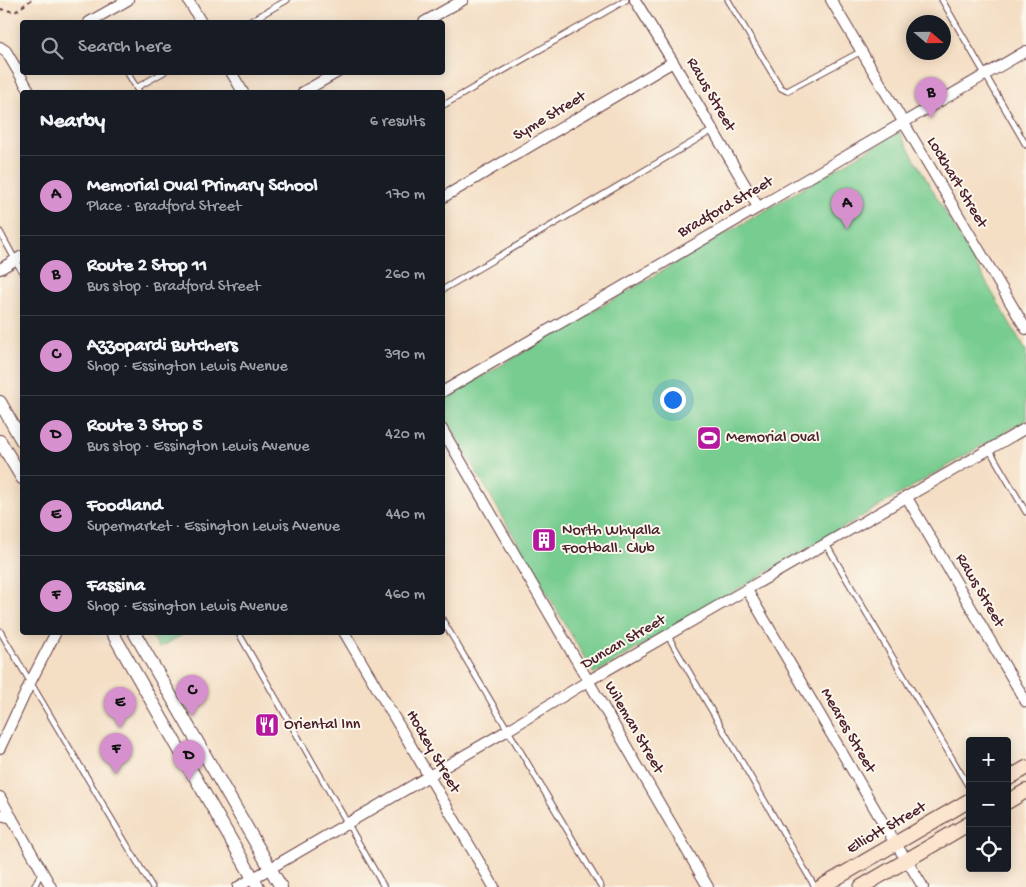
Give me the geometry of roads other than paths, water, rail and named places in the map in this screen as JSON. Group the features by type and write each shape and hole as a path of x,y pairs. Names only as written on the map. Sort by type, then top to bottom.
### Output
{"main road":[{"path":"1011,777 1026,768"},
{"path":"1011,800 1026,791"},
{"name":"Elliott Street","path":"821,887 966,802"},
{"path":"861,887 966,825"}],"street":[{"path":"96,20 128,0"},
{"path":"188,0 200,20"},
{"path":"428,20 463,0"},
{"name":"Raws Street","path":"635,0 758,207"},
{"name":"Lockhart Street","path":"831,0 860,52 1026,329"},
{"path":"0,47 18,61"},
{"name":"Bradford Street","path":"445,390 1026,51"},
{"name":"Syme Street","path":"445,196 673,62"},
{"path":"23,75 29,90"},
{"path":"233,75 242,90"},
{"path":"306,90 333,75"},
{"path":"0,268 19,258"},
{"path":"0,402 20,437"},
{"name":"Duncan Street","path":"238,887 256,883 270,868 346,823 825,543 1026,428"},
{"name":"Wileman Street","path":"445,434 708,887"},
{"path":"0,441 20,475"},
{"name":"Raws Street","path":"906,496 1026,702"},
{"name":"Meares Street","path":"746,590 895,844 923,887"},
{"path":"0,748 54,635"},
{"path":"114,635 256,883"},
{"path":"136,635 281,887"},
{"name":"Hockey Street","path":"346,635 494,887"},
{"path":"0,797 51,887"},
{"path":"0,815 12,818"}],"lane":[{"path":"252,20 287,0"},
{"path":"445,104 626,0"},
{"path":"728,0 781,88 787,91 860,52"},
{"path":"942,0 1026,145"},
{"path":"129,75 138,90 160,75"},
{"path":"445,288 713,130"},
{"path":"0,232 19,258"},
{"path":"989,449 1026,512"},
{"path":"825,543 966,782"},
{"path":"445,624 601,887"},
{"path":"0,631 152,887"},
{"path":"240,635 384,887"},
{"path":"668,636 815,887"},
{"path":"34,887 42,871"}],"place":[{"name":"Route 2 Stop 11","path":"931,118"},
{"name":"Memorial Oval Primary School","path":"847,229"},
{"name":"Memorial Oval","path":"709,438"},
{"name":"North Whyalla Football. Club","path":"544,540"},
{"name":"Azzopardi Butchers","path":"192,716"},
{"name":"Oriental Inn","path":"267,725"},
{"name":"Foodland","path":"120,728"},
{"name":"Fassina","path":"116,774"},
{"name":"Route 3 Stop 5","path":"189,781"}]}
